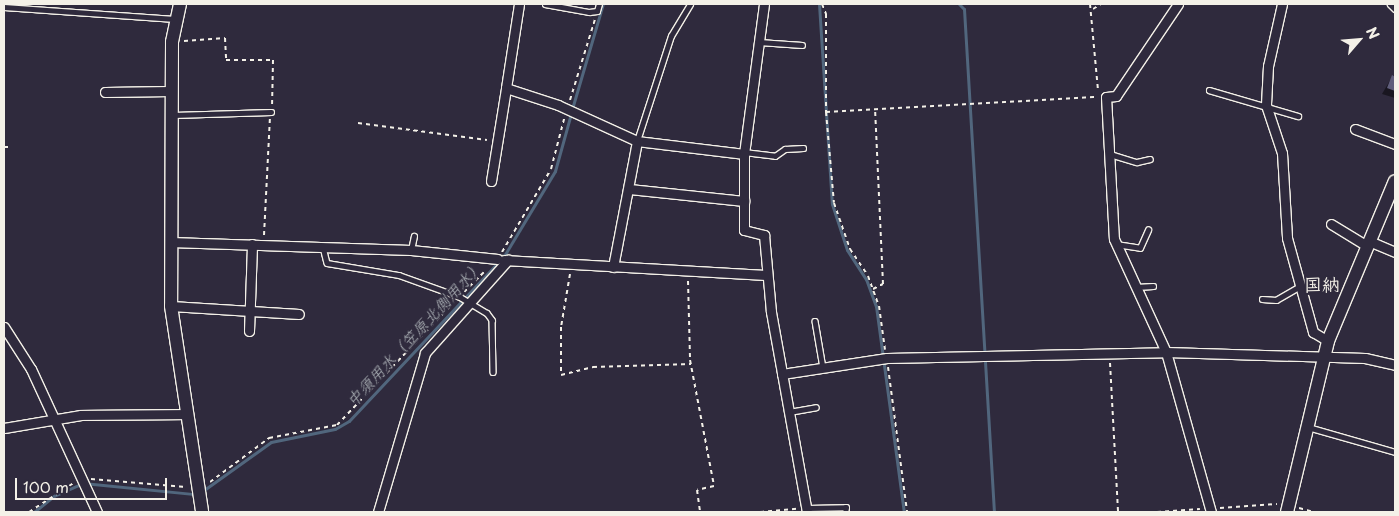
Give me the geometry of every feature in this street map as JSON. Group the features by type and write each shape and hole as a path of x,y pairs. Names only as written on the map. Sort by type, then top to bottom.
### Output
{"street":[{"path":"180,4 177,19 170,115 171,306 202,512"},
{"path":"491,180 519,4"},
{"path":"764,4 744,153 744,230 764,235 766,275 807,510"},
{"path":"1178,4 1116,96 1102,97 1109,154 1116,244 1166,352 1211,510"},
{"path":"1282,4 1268,66 1266,105 1282,153 1287,238 1313,332 1328,341"},
{"path":"506,88 558,105 637,141 744,153"},
{"path":"105,92 171,91"},
{"path":"1355,129 1395,144"},
{"path":"613,267 621,206 629,189 637,141"},
{"path":"1288,508 1306,426 1328,341 1395,181"},
{"path":"629,189 744,201"},
{"path":"1331,224 1368,244 1395,252"},
{"path":"170,242 411,250 571,266 766,275"},
{"path":"248,331 252,244"},
{"path":"378,512 422,360 434,340 468,304 503,258"},
{"path":"171,306 299,314"},
{"path":"4,327 31,369 97,512"},
{"path":"782,374 887,358 1166,352 1364,358 1395,365"},
{"path":"4,428 54,422 81,415 187,414"}],"lane":[{"path":"545,4 597,11 599,4"},
{"path":"637,141 671,36 690,4"},
{"path":"1390,4 1395,9"},
{"path":"4,7 177,19"},
{"path":"759,42 802,45"},
{"path":"1209,90 1266,105 1298,116"},
{"path":"170,115 271,112"},
{"path":"744,153 775,156 785,149 803,148"},
{"path":"1109,154 1137,162 1150,159"},
{"path":"1116,244 1140,248 1148,230"},
{"path":"411,250 414,236"},
{"path":"323,247 327,263 399,275 460,297 468,304 490,316 493,372"},
{"path":"1136,287 1153,286"},
{"path":"1262,299 1276,300 1300,286"},
{"path":"815,321 823,368"},
{"path":"789,412 816,406"},
{"path":"1306,426 1395,452"},
{"path":"807,510 846,507 846,512"}],"path":[{"path":"822,4 826,14 826,112 834,203 850,249 873,289 887,358 907,512"},
{"path":"826,112 1102,97 1090,4"},
{"path":"1092,9 1101,4"},
{"path":"569,105 597,11"},
{"path":"873,289 883,284 875,110"},
{"path":"503,258 551,169 565,116"},
{"path":"358,123 498,142"},
{"path":"4,147 12,147"},
{"path":"571,266 560,326 561,375 593,367 691,364"},
{"path":"205,484 269,438 336,425 485,270"},
{"path":"688,271 691,364 714,486 697,490 700,512"},
{"path":"1109,353 1118,512"},
{"path":"88,479 190,487"},
{"path":"29,512 78,481"},
{"path":"1157,512 1288,508 1314,512"},
{"path":"760,512 807,510"}],"building":[{"path":"1392,75 1395,77 1395,91 1387,88"}],"waterway":[{"name":"中須用水（笠原北側用水）","path":"572,109 603,4"},
{"path":"819,4 832,204 847,250 866,279 876,306 904,512"},
{"path":"959,4 964,9 994,512"},
{"name":"中須用水（笠原北側用水）","path":"204,490 271,442 335,429 349,421 504,256 555,171 570,117"},
{"name":"中須用水（笠原北側用水）","path":"34,512 54,496 83,483 194,494"}],"district":[{"name":"国納","path":"1322,284"}]}
